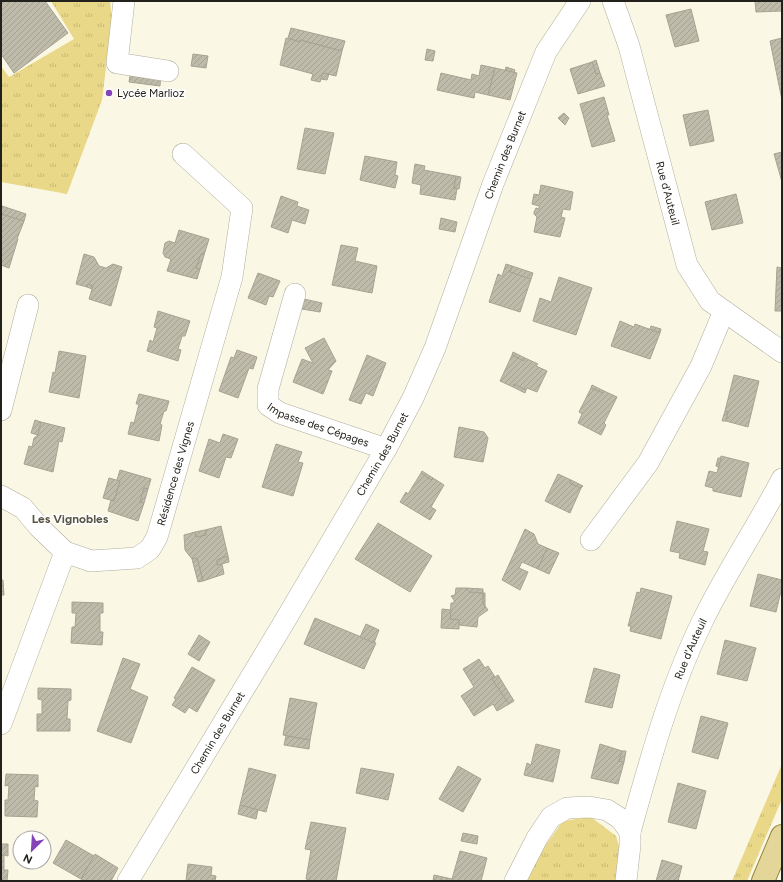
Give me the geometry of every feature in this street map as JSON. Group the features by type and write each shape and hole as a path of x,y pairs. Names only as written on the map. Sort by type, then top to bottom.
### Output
{"main road":[{"path":"763,881 782,836"}],"street":[{"path":"124,1 117,63 168,72"},
{"name":"Chemin des Burnet","path":"128,881 283,624 386,449 435,348 493,184 546,52 580,1"},
{"name":"Rue d'Auteuil","path":"612,4 629,46 687,265 710,301 782,352"},
{"name":"Résidence des Vignes","path":"65,552 91,561 137,558 150,550 157,537 232,277 242,208 183,154"},
{"name":"Impasse des Cépages","path":"295,294 268,390 268,405 280,413 386,449"},
{"path":"1,410 28,305"},
{"path":"591,540 648,463 701,366 724,311"},
{"name":"Rue d'Auteuil","path":"626,881 630,832 663,719 682,670 703,620 782,479"},
{"path":"1,496 23,508 39,527 65,552 1,724"},
{"path":"515,881 537,838 551,817 567,808 589,807 607,810 621,819 630,832"}],"green space":[{"path":"51,1 110,1 112,19 102,100 67,194 1,182 1,66 9,77 74,39"},
{"path":"782,764 782,799 747,881 732,881"},
{"path":"591,817 616,836 622,855 618,881 522,881 563,821"}],"building":[{"path":"1,1 45,1 68,33 14,73 1,54"},
{"path":"755,1 782,1 782,11 756,12"},
{"path":"691,9 699,41 675,47 666,15"},
{"path":"291,28 345,41 342,51 288,38"},
{"path":"286,38 300,42 300,40 342,51 336,76 323,73 320,82 311,80 313,74 280,65"},
{"path":"782,38 782,100 770,41"},
{"path":"427,49 435,51 433,61 425,60"},
{"path":"193,54 208,56 206,68 191,66"},
{"path":"596,60 600,73 596,74 592,62"},
{"path":"592,62 596,74 600,73 605,86 578,94 570,69"},
{"path":"481,65 495,68 488,95 475,92 474,98 437,90 441,73 471,80 472,74 479,76"},
{"path":"506,67 515,70 514,73 505,71"},
{"path":"495,68 517,73 510,100 488,95"},
{"path":"131,70 161,74 160,86 129,82"},
{"path":"323,73 329,74 327,80 321,79"},
{"path":"604,97 609,115 607,115 615,141 592,147 580,104"},
{"path":"708,110 714,141 690,146 683,115"},
{"path":"564,113 569,118 565,125 558,118"},
{"path":"305,128 334,133 325,174 297,169"},
{"path":"782,152 782,182 774,154"},
{"path":"365,156 397,162 395,175 398,176 395,188 360,180"},
{"path":"415,164 425,166 424,170 456,176 454,188 457,189 455,200 420,194 421,185 412,183"},
{"path":"456,176 461,177 459,189 454,188"},
{"path":"541,185 573,192 570,210 563,209 561,217 565,218 560,237 534,232 537,217 534,212 536,208 539,209 539,206 532,204 534,194 539,195"},
{"path":"736,194 743,223 712,230 705,202"},
{"path":"281,196 298,202 297,206 309,210 305,224 292,220 288,233 271,227"},
{"path":"2,206 26,214 24,221 1,214"},
{"path":"1,214 24,221 9,268 1,265"},
{"path":"441,218 457,222 455,232 439,229"},
{"path":"179,230 209,239 204,255 201,254 196,268 200,269 197,279 167,271 171,259 165,257 163,253 165,243 169,241 175,243"},
{"path":"341,245 358,248 355,261 377,266 372,293 332,285"},
{"path":"84,254 94,257 99,266 106,268 113,264 122,267 111,306 89,299 93,286 88,284 87,287 76,284"},
{"path":"201,254 204,255 200,269 196,268"},
{"path":"506,264 512,266 510,272 531,279 520,312 489,302 498,274 502,276"},
{"path":"512,266 533,273 531,279 510,272"},
{"path":"777,267 782,268 782,311 775,311"},
{"path":"258,273 280,281 273,297 269,296 266,305 248,298"},
{"path":"559,277 592,288 576,335 533,321 540,298 551,302"},
{"path":"88,284 93,286 92,289 87,287"},
{"path":"304,299 322,303 320,312 302,309"},
{"path":"158,311 190,321 185,336 182,336 178,349 181,350 178,361 147,351 150,340 153,342 157,328 154,327"},
{"path":"620,321 634,327 635,324 660,333 650,359 611,346"},
{"path":"651,326 661,329 660,333 650,329"},
{"path":"324,338 336,361 328,370 332,371 323,394 293,382 302,359 313,363 305,348"},
{"path":"237,350 257,357 253,369 249,368 238,398 219,391 231,357 234,358"},
{"path":"59,351 86,356 79,398 49,392 53,372 55,373"},
{"path":"513,352 525,358 524,361 512,355"},
{"path":"367,355 386,363 373,396 366,393 361,404 349,400"},
{"path":"512,355 524,361 525,358 538,364 536,366 547,371 537,392 527,388 526,390 514,384 513,387 500,381"},
{"path":"734,375 759,381 748,427 726,421 728,412 725,411"},
{"path":"514,384 526,390 525,393 513,387"},
{"path":"592,385 604,391 603,393 591,388"},
{"path":"591,388 603,393 604,391 617,397 604,423 606,425 601,435 578,423 582,414 579,412"},
{"path":"139,394 169,401 160,424 162,425 159,441 128,434 131,422 134,423 139,404 136,404"},
{"path":"725,411 728,412 726,421 722,421"},
{"path":"35,420 41,422 38,435 31,433"},
{"path":"41,422 65,428 62,442 59,441 53,472 24,464 29,446 32,447 34,438 38,435"},
{"path":"459,427 484,432 488,438 483,462 454,457"},
{"path":"223,434 238,439 231,458 226,457 219,478 199,471 209,439 220,443"},
{"path":"276,444 302,452 298,462 303,463 293,496 262,487"},
{"path":"721,456 749,463 741,497 713,491 713,488 705,486 709,471 717,473"},
{"path":"718,458 721,458 719,467 716,466"},
{"path":"120,470 151,479 148,489 144,488 140,502 144,503 138,521 108,511 111,500 114,501 120,481 117,480"},
{"path":"422,471 433,478 431,480 421,473"},
{"path":"421,473 431,480 433,478 444,485 431,507 436,510 430,520 400,502 406,492 408,494"},
{"path":"558,474 571,480 570,483 581,488 570,513 545,501"},
{"path":"109,478 120,481 114,501 103,498"},
{"path":"571,480 583,486 581,488 570,483"},
{"path":"144,488 148,489 144,503 140,502"},
{"path":"677,521 709,529 703,551 708,552 705,565 679,558 680,553 670,551"},
{"path":"378,523 432,556 410,592 355,559"},
{"path":"221,526 228,556 217,560 217,565 222,564 224,574 203,581 197,558 192,559 185,550 184,535 195,532 196,537 206,535 205,530"},
{"path":"525,529 534,534 538,544 547,548 538,569 522,562 519,568 528,572 520,590 502,580"},
{"path":"205,530 206,535 196,537 195,532"},
{"path":"547,548 559,553 549,574 538,569"},
{"path":"228,556 229,562 217,565 217,560"},
{"path":"197,558 203,581 198,582 192,559"},
{"path":"758,574 782,580 782,587 776,612 750,606"},
{"path":"1,580 3,580 4,595 1,595"},
{"path":"456,588 466,588 470,592 483,593 483,603 488,610 478,617 477,627 459,625 459,620 450,619 451,603 454,603 451,596 455,595"},
{"path":"466,588 483,589 483,593 470,592"},
{"path":"641,588 672,596 661,639 630,631 631,626 628,626 637,592 640,593"},
{"path":"483,593 485,593 485,607 483,603"},
{"path":"72,602 103,603 103,613 100,613 100,632 103,632 102,645 71,643 72,627 75,627 76,613 72,613"},
{"path":"442,609 451,610 450,619 459,620 459,629 441,628"},
{"path":"315,618 376,643 364,669 304,644"},
{"path":"366,624 379,630 374,643 360,637"},
{"path":"199,635 210,642 199,661 188,654"},
{"path":"725,640 756,648 747,681 717,674"},
{"path":"123,658 140,664 130,689 148,697 131,743 97,731"},
{"path":"479,659 485,668 488,666 495,677 492,679 509,704 497,711 493,704 474,716 461,696 474,687 463,669"},
{"path":"192,667 215,680 197,712 189,707 185,713 172,705 176,699 174,698"},
{"path":"594,668 620,675 612,708 585,702"},
{"path":"498,675 514,701 509,704 492,679"},
{"path":"38,688 71,689 71,700 68,701 67,719 70,719 70,731 37,731 37,714 42,714 42,700 38,699"},
{"path":"290,698 317,703 310,740 283,735"},
{"path":"701,716 728,723 718,759 692,752"},
{"path":"286,736 310,740 309,749 284,745"},
{"path":"536,744 560,750 553,782 524,775 527,763 531,765"},
{"path":"600,744 622,751 619,761 624,762 618,784 591,778"},
{"path":"622,751 626,751 624,762 619,761"},
{"path":"458,766 481,779 463,812 439,799"},
{"path":"249,768 276,775 266,812 240,805"},
{"path":"361,768 394,774 388,800 356,793"},
{"path":"6,774 38,775 38,787 35,786 34,800 38,801 37,817 5,816 5,800 8,800 9,785 5,786"},
{"path":"678,783 706,791 696,829 668,822"},
{"path":"240,805 258,810 256,819 238,814"},
{"path":"311,822 346,828 336,881 314,881 306,879 311,850 305,849"},
{"path":"463,833 478,836 477,844 461,841"},
{"path":"66,840 94,856 81,879 53,863"},
{"path":"1,844 8,844 8,856 4,855 4,870 8,870 7,881 1,881"},
{"path":"460,851 487,858 481,881 433,881 434,875 452,879"},
{"path":"95,854 118,868 111,881 85,881 81,879"},
{"path":"662,860 682,866 678,881 656,881"},
{"path":"188,864 212,867 211,875 216,876 215,881 186,881"}],"place":[{"name":"Lycée Marlioz","path":"109,93"}],"district":[{"name":"Les Vignobles","path":"70,519"}]}
